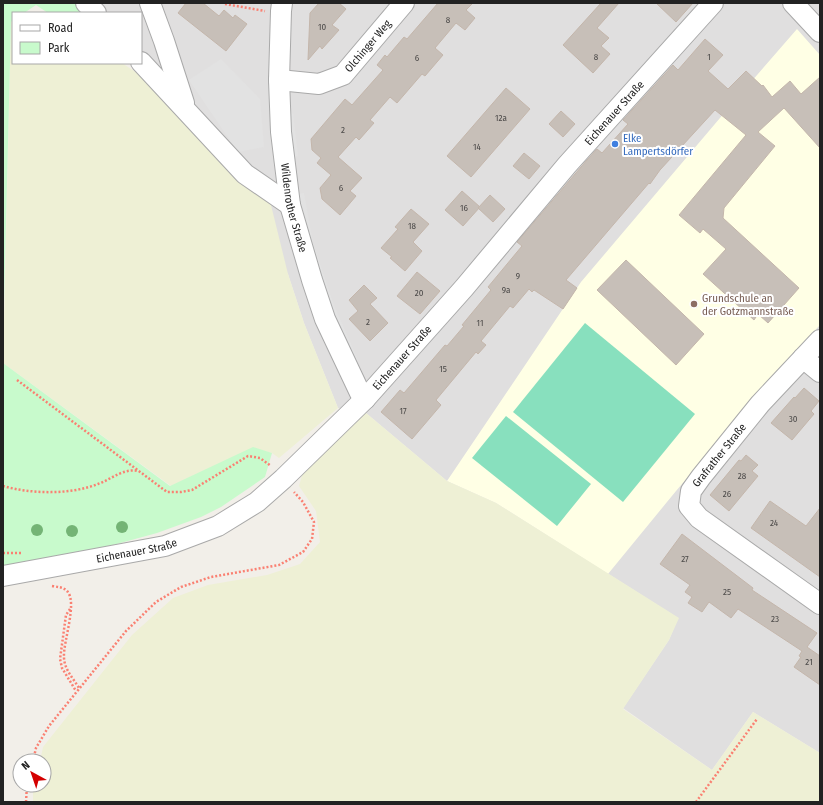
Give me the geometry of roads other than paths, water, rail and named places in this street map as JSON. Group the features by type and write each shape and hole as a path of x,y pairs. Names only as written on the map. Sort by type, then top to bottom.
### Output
{"street":[{"path":"86,3 95,12"},
{"path":"150,3 186,109"},
{"name":"Olchinger Weg","path":"279,80 319,84 343,75 404,3"},
{"name":"Eichenauer Straße","path":"3,576 165,546 218,526 257,502 283,479 365,399 464,288 566,165 713,3"},
{"path":"793,3 820,32"},
{"name":"Wildenrother Straße","path":"274,7 281,12 279,80 281,132 290,204 325,319 360,393 365,399"},
{"path":"142,63 245,174 290,204"},
{"name":"Grafrather Straße","path":"820,340 760,404 701,477 691,491 689,506 699,518 820,604"},
{"path":"803,358 820,372"}],"place":[{"name":"Elke Lampertsdörfer","path":"615,144"},
{"name":"Grundschule an der Gotzmannstraße","path":"694,304"}]}
